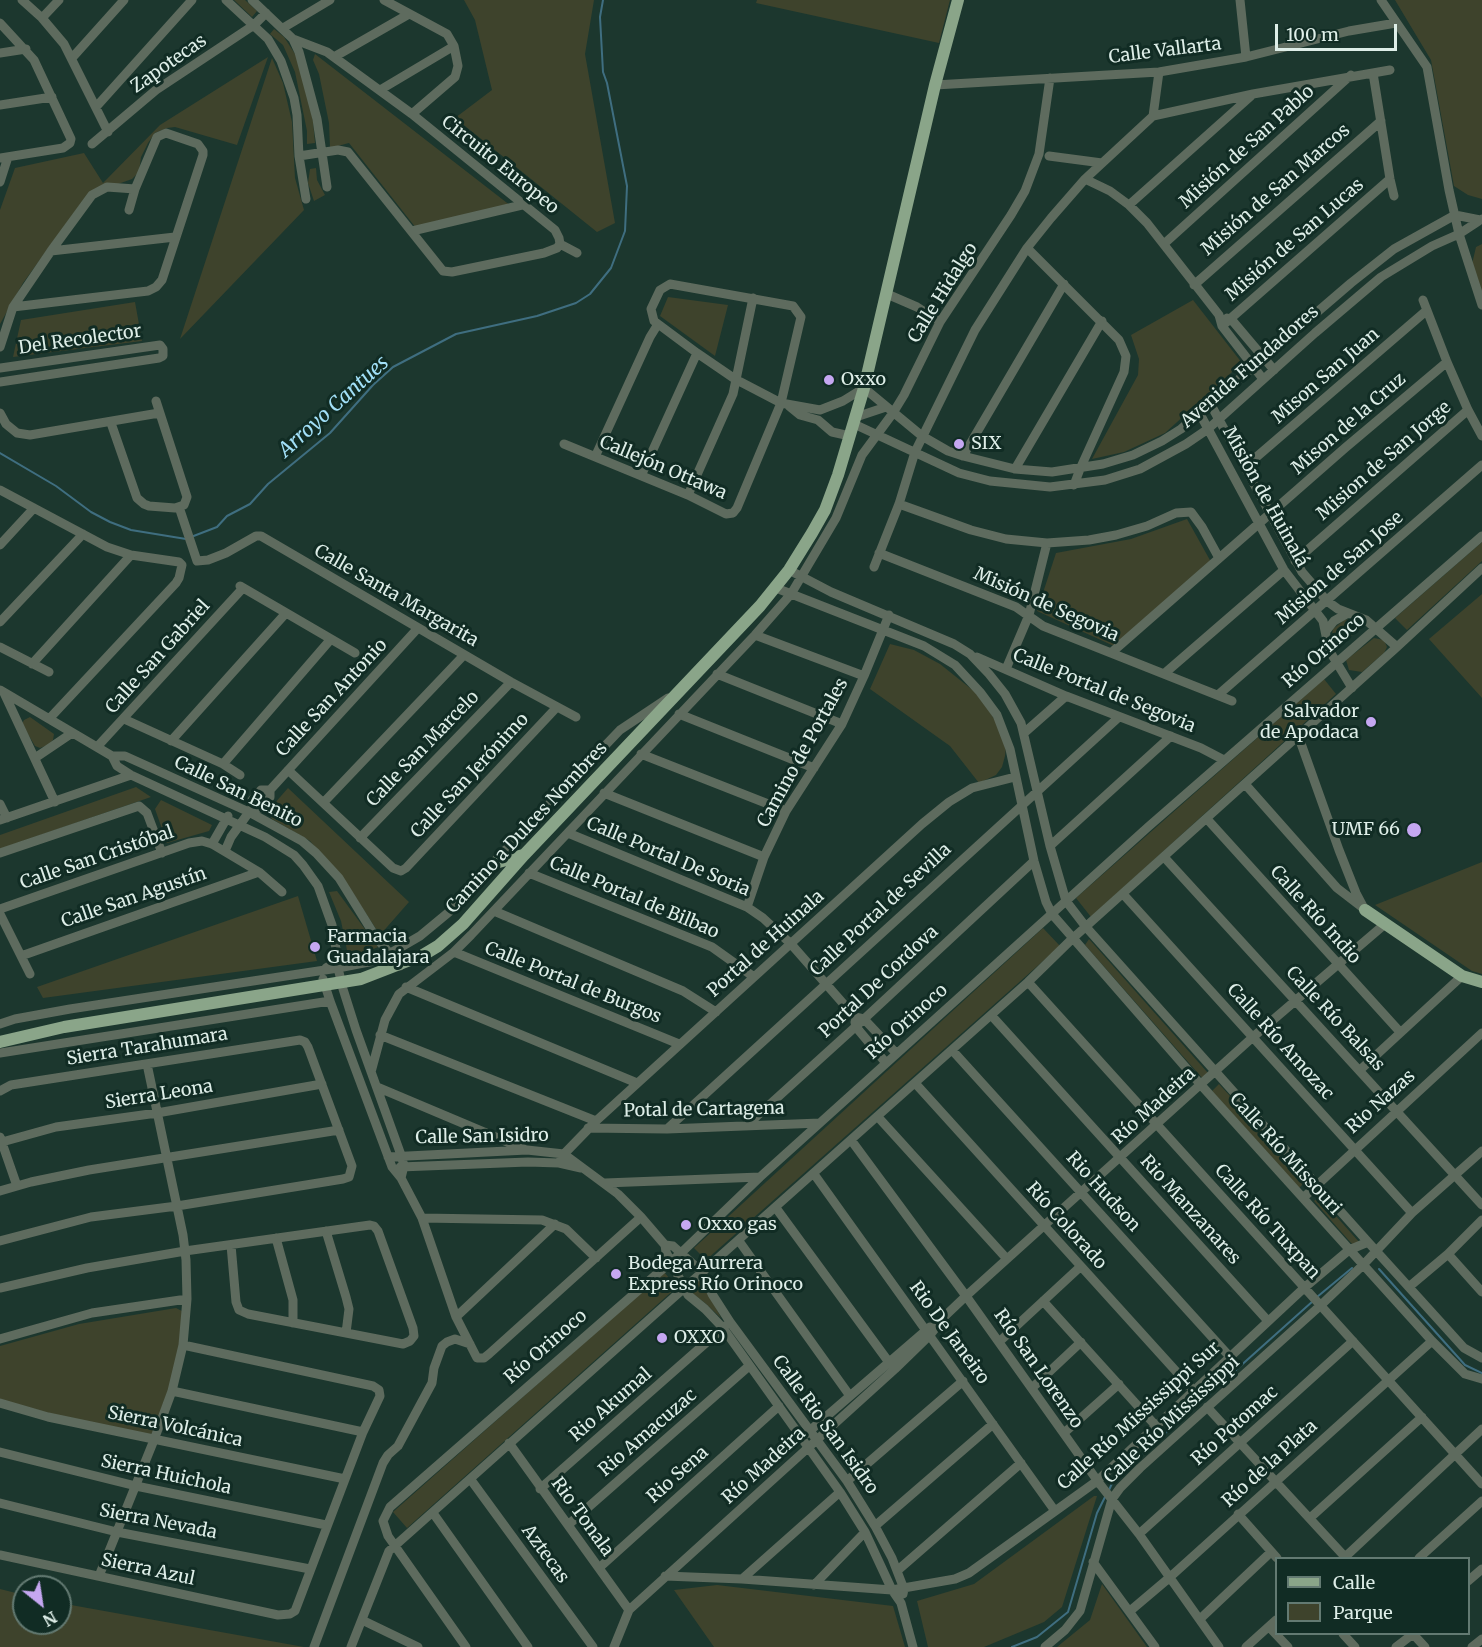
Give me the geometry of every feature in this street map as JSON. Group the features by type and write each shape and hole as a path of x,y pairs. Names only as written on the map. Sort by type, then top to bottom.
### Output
{"main road":[{"name":"Camino a Dulces Nombres","path":"0,1042 64,1027 361,979 423,956 451,935 776,588 825,510 853,426 887,294 935,85 958,0"},
{"path":"492,864 524,855"},
{"path":"1365,909 1462,976 1482,982"}],"street":[{"path":"22,0 58,36 72,58 108,132"},
{"path":"42,18 59,0"},
{"path":"72,58 124,0"},
{"path":"96,107 192,0"},
{"path":"226,0 254,25 276,50 294,98 299,156 306,199"},
{"path":"252,0 293,39 313,100 327,188"},
{"path":"283,28 330,0"},
{"path":"384,0 447,34 454,46 458,66 455,77 412,114"},
{"path":"1240,0 1246,57"},
{"path":"1381,0 1427,67 1459,234 1482,305"},
{"name":"Zapotecas","path":"92,144 156,90 254,25 266,13"},
{"path":"334,57 409,14"},
{"path":"0,23 34,60 69,134 70,143 63,147 4,158 0,182"},
{"name":"Calle Vallarta","path":"935,85 1159,72 1246,57 1349,31 1396,23"},
{"name":"Circuito Europeo","path":"293,39 317,47 334,57 412,114 522,206 555,230 560,244 544,253 447,272 441,268 353,156 344,150 299,156"},
{"path":"380,90 454,46"},
{"path":"0,53 26,49"},
{"path":"874,567 899,504 915,452 975,330 1027,248 1051,218 1102,163 1153,116 1253,94 1390,69"},
{"path":"1153,116 1159,72"},
{"path":"1373,73 1394,196"},
{"name":"Misión de San Pablo","path":"1165,243 1352,75"},
{"name":"Calle Hidalgo","path":"802,577 836,518 859,460 877,434 889,410 904,395 940,322 1025,191 1040,154 1050,78"},
{"path":"1129,205 1253,94"},
{"path":"0,105 52,97"},
{"name":"Misión de San Marcos","path":"1194,285 1381,121"},
{"path":"13,307 148,291 156,287 162,280 203,155 198,144 166,133 160,134 155,140 135,189 129,210"},
{"path":"1049,156 1102,163"},
{"name":"Misión de San Lucas","path":"1222,326 1390,179"},
{"path":"1085,180 1110,191 1129,205 1165,243 1194,285 1219,315 1222,326 1263,379"},
{"path":"0,347 13,307 92,195 108,187 135,189"},
{"path":"412,231 522,206"},
{"name":"Avenida Fundadores","path":"864,388 922,436 948,451 963,456 1015,470 1052,472 1103,464 1132,455 1162,441 1200,414 1264,357 1394,249 1455,215 1481,219"},
{"name":"Avenida Fundadores","path":"658,324 735,379 800,415 819,415 832,432 853,426 877,434 959,473 990,481 1050,487 1074,485 1105,480 1140,469 1186,444 1220,419 1381,277 1432,246 1459,234 1481,219"},
{"path":"51,251 175,237"},
{"path":"560,244 577,253"},
{"path":"1027,248 1102,321 1119,340 1125,356 1124,372 1074,485"},
{"name":"Callejón Ottawa","path":"564,444 726,513 735,511 785,405 801,317 793,306 675,284 663,287 651,309 652,317 658,324"},
{"path":"963,456 1064,284"},
{"path":"887,294 917,307 940,322"},
{"path":"688,495 733,394 753,298"},
{"path":"1423,300 1447,362 1482,436"},
{"name":"Mison San Juan","path":"1246,466 1426,311"},
{"path":"1219,315 1231,319 1274,370"},
{"path":"1015,470 1102,321"},
{"path":"595,457 658,324"},
{"name":"Del Recolector","path":"0,368 160,345 163,352 159,358 0,382"},
{"path":"641,476 697,353"},
{"name":"Mison de la Cruz","path":"1111,653 1447,362"},
{"path":"819,415 864,388"},
{"path":"111,423 137,498 149,506 178,507 184,505 187,497 156,401"},
{"name":"Misión de Huinalá","path":"1211,405 1246,466 1295,561 1327,601 1338,609 1366,620 1397,647"},
{"path":"853,426 889,410"},
{"name":"Mision de San Jorge","path":"1295,561 1468,410"},
{"path":"0,413 6,424 23,435 111,423 159,413"},
{"name":"Misión de Huinalá","path":"1200,414 1284,570 1316,611 1326,631 1329,650 1335,663 1352,688"},
{"name":"Mision de San Jose","path":"1218,695 1482,465"},
{"path":"0,490 107,547 131,555 179,562 182,565 180,578 176,583 49,719"},
{"path":"899,504 971,530 1006,539 1047,543 1089,540 1116,535 1147,526 1176,513 1191,512 1202,526 1219,558"},
{"name":"Calle Santa Margarita","path":"178,507 197,561 208,560 226,553 256,536 261,536 464,655 576,717"},
{"path":"0,545 34,508"},
{"path":"0,622 83,534"},
{"name":"Río Orinoco","path":"395,1546 383,1521 390,1507 671,1261 896,1053 1224,760 1482,536"},
{"path":"1006,669 1029,615 1047,543"},
{"name":"Misión de Segovia","path":"879,553 1016,607 1043,626 1232,700"},
{"path":"32,664 131,555"},
{"path":"351,1647 386,1556 395,1546 878,1117 1482,568"},
{"name":"Calle Portal de Segovia","path":"789,570 831,592 889,615 1066,696 1201,748 1224,760"},
{"path":"1165,673 1284,570"},
{"name":"Camino a Dulces Nombres","path":"371,1072 380,1035 392,1003 406,987 454,952 494,911 755,635 802,577"},
{"name":"Calle San Gabriel","path":"97,747 242,587 286,613"},
{"path":"776,588 924,646 946,658 968,678 997,715 1010,748 1022,804"},
{"path":"171,741 286,613 355,653"},
{"path":"1326,631 1334,621 1348,613"},
{"name":"Camino de Portales","path":"747,907 764,857 786,810 842,724 889,615"},
{"name":"Calle San Antonio","path":"250,810 262,808 270,798 270,790 418,628"},
{"path":"755,635 864,676"},
{"path":"223,764 331,639"},
{"path":"946,658 954,644"},
{"path":"0,647 49,672"},
{"name":"Calle Portal de Segovia","path":"970,654 1005,694 1024,733 1050,846 1066,901"},
{"path":"324,802 464,655"},
{"path":"717,674 842,724"},
{"name":"Calle San Marcelo","path":"360,838 511,682"},
{"path":"0,1024 70,1009 364,964 389,954 435,924 620,730 680,690"},
{"path":"2,691 55,802"},
{"name":"Calle San Benito","path":"2,691 112,756 125,756 234,806 250,810 296,837 329,866 389,954 400,966"},
{"path":"1024,733 1066,696"},
{"name":"Calle San Jerónimo","path":"360,838 393,868 398,871 406,868 557,707"},
{"path":"679,714 814,768"},
{"name":"Calle Portal de Sevilla","path":"667,1129 1119,717"},
{"path":"124,719 223,764 240,775"},
{"path":"35,758 72,733"},
{"path":"1298,735 1339,850 1365,909"},
{"path":"1050,846 1171,736"},
{"path":"641,754 786,810"},
{"name":"Calle San Benito","path":"112,756 117,766 131,775 274,841 294,855 318,886 332,925 338,961 322,971"},
{"path":"288,770 360,838"},
{"path":"0,804 3,819 131,775"},
{"name":"Portal de Huinala","path":"559,1163 564,1154 588,1128 922,824 949,802 972,788 1015,777"},
{"path":"1245,784 1336,888 1365,909"},
{"path":"604,793 764,857"},
{"name":"Calle Río Missouri","path":"1022,804 1034,861 1046,902 1052,914 1201,1085 1431,1341 1465,1374 1482,1379"},
{"path":"234,806 209,842 259,872 282,892"},
{"path":"0,854 135,807 142,807 147,813 162,853"},
{"path":"225,851 231,837 250,810"},
{"name":"Calle Río Indio","path":"1207,819 1400,1032"},
{"name":"Calle Portal De Soria","path":"568,833 747,907 770,923 826,984 896,1053"},
{"name":"Calle San Cristóbal","path":"0,909 197,841 209,842"},
{"name":"Calle Río Balsas","path":"1164,857 1482,1205"},
{"name":"Portal De Cordova","path":"746,1126 856,1027 859,1018 1034,861"},
{"name":"Calle San Agustín","path":"21,956 259,872"},
{"name":"Calle Portal de Bilbao","path":"529,873 712,947 754,977"},
{"name":"Calle Río Amozac","path":"1123,894 1412,1213"},
{"name":"Calle Río Missouri","path":"1066,901 1086,927 1464,1348 1482,1358"},
{"path":"494,911 683,991 716,1012"},
{"path":"0,914 30,974"},
{"name":"Río Madeira","path":"614,1647 629,1610 665,1576 809,1448 870,1385 966,1296 1253,1037 1385,924"},
{"name":"Calle Portal de Burgos","path":"454,952 679,1044"},
{"path":"338,968 371,1072 401,1155 404,1166 401,1178"},
{"path":"322,971 330,1001 392,1167 401,1178 422,1218 456,1317 477,1358 484,1359 641,1217"},
{"path":"1360,1070 1462,976"},
{"name":"Calle Río Tuxpan","path":"1028,981 1482,1484"},
{"path":"406,987 637,1083"},
{"path":"0,1053 330,1001"},
{"name":"Rio Manzanares","path":"991,1015 1268,1321"},
{"path":"856,1027 886,1063"},
{"name":"Rio Nazas","path":"1303,1198 1353,1149 1482,1033"},
{"path":"380,1035 596,1121"},
{"name":"Sierra Tarahumara","path":"0,1090 11,1085 300,1040 308,1047 321,1084"},
{"name":"Rio Hudson","path":"952,1050 1230,1357"},
{"path":"99,1576 154,1440 171,1391 183,1345 187,1299 185,1251 147,1064"},
{"name":"Río Colorado","path":"915,1083 1193,1390"},
{"path":"0,1241 91,1217 177,1206 349,1177 352,1166 321,1084"},
{"name":"Sierra Leona","path":"1,1139 56,1127 158,1113 321,1084"},
{"path":"377,1087 527,1150"},
{"path":"878,1117 1007,1259"},
{"name":"Potal de Cartagena","path":"588,1128 667,1129 820,1123"},
{"path":"0,1191 89,1170 339,1130"},
{"path":"1,1139 17,1186"},
{"name":"Río San Lorenzo","path":"851,1140 1219,1647"},
{"name":"Calle San Isidro","path":"388,1157 527,1150 564,1154"},
{"name":"Calle Río Mississippi","path":"1045,1647 1065,1630 1080,1611 1110,1497 1318,1303 1363,1265 1412,1213 1482,1151"},
{"path":"564,1154 605,1183 641,1217 664,1245 673,1246 702,1272"},
{"name":"Calle San Isidro","path":"392,1167 528,1162 559,1163 583,1169"},
{"name":"Rio De Janeiro","path":"814,1174 1055,1511"},
{"path":"605,1183 760,1177"},
{"path":"776,1208 888,1361"},
{"path":"422,1218 529,1219 555,1224 566,1229 596,1258"},
{"path":"1410,1286 1448,1254 1482,1220"},
{"path":"456,1317 555,1224"},
{"path":"0,1288 87,1268 185,1251 369,1225 374,1226 378,1231 414,1336 403,1344 248,1314 239,1310 236,1302 231,1245"},
{"path":"326,1231 348,1303 346,1333"},
{"path":"276,1238 293,1300 293,1323"},
{"path":"738,1241 850,1396"},
{"name":"Calle Río Mississippi Sur","path":"665,1576 892,1590 956,1579 969,1573 1098,1482 1268,1321 1349,1250 1368,1242"},
{"name":"Calle Rio San Isidro","path":"664,1245 688,1295 727,1325 847,1481 875,1526 898,1570 904,1589 901,1603"},
{"path":"1448,1254 1482,1292"},
{"path":"999,1342 1080,1267"},
{"name":"Calle Rio San Isidro","path":"702,1272 749,1366 840,1492 865,1532 892,1590 901,1603 913,1647"},
{"path":"0,1339 93,1313 187,1299"},
{"path":"1043,1301 1156,1426"},
{"name":"Rio Akumal","path":"540,1489 727,1325"},
{"name":"Río Madeira","path":"802,1438 850,1396 870,1385 888,1361 928,1332"},
{"path":"314,1647 384,1463 388,1455 398,1446 432,1383 434,1368 442,1346 454,1339 470,1344"},
{"name":"Río Potomac","path":"1139,1534 1353,1341"},
{"name":"Río de la Plata","path":"1130,1611 1431,1341"},
{"path":"1032,1388 1081,1342"},
{"path":"183,1345 377,1388 380,1396 363,1432 310,1569"},
{"name":"Rio Amacuzac","path":"568,1525 749,1366"},
{"path":"847,1481 963,1381"},
{"path":"1064,1433 1119,1384"},
{"path":"171,1391 363,1432"},
{"name":"Sierra Volcánica","path":"0,1403 48,1417 345,1479"},
{"name":"Rio Sena","path":"599,1568 779,1406"},
{"path":"1208,1407 1344,1557"},
{"path":"1310,1518 1422,1417"},
{"path":"875,1526 993,1424"},
{"path":"1346,1557 1482,1429"},
{"name":"Rio Tonala","path":"509,1443 629,1610"},
{"name":"Sierra Huichola","path":"0,1452 136,1486 326,1525"},
{"path":"898,1570 1021,1463"},
{"name":"Aztecas","path":"471,1480 593,1647"},
{"path":"742,1579 840,1492"},
{"path":"1420,1557 1482,1501"},
{"name":"Sierra Nevada","path":"0,1503 117,1532 310,1569"},
{"path":"433,1513 528,1647"},
{"path":"1200,1619 1274,1555 1238,1514"},
{"path":"813,1585 865,1532"},
{"path":"395,1546 466,1647"},
{"name":"Sierra Azul","path":"0,1555 278,1615 290,1614 297,1606 310,1569"},
{"path":"1093,1562 1155,1647"},
{"path":"1470,1579 1482,1569"},
{"path":"362,1620 418,1647"},
{"path":"1246,1647 1273,1624"},
{"path":"1344,1635 1355,1647"},
{"path":"1396,1647 1412,1635"},
{"path":"1414,1635 1425,1647"},
{"path":"1472,1647 1482,1639"}],"green space":[{"path":"234,0 245,0 257,11 252,17"},
{"path":"464,0 594,0 585,54 615,223 597,232 455,118 492,90 475,20"},
{"path":"757,0 950,0 939,43 756,3"},
{"path":"1395,0 1482,0 1482,199 1468,195 1454,186 1431,60"},
{"path":"274,29 284,37 297,57 311,100 315,143 307,144 307,131 295,72 283,45 270,34"},
{"path":"315,54 511,206 416,228 349,143 330,148 329,123 319,74 313,60"},
{"path":"268,57 237,145 175,127 155,133 141,157 139,172 132,179 104,189 82,202 23,283 0,324 0,210 15,168 84,153 103,183 160,125"},
{"path":"272,58 283,83 292,122 295,178 304,210 180,339"},
{"path":"316,168 317,180 325,195 314,201 308,183 310,169"},
{"path":"1482,244 1482,293 1472,264 1476,247"},
{"path":"668,297 728,305 715,356 660,316"},
{"path":"1193,300 1242,363 1165,433 1124,452 1092,459 1138,375 1139,359 1131,335"},
{"path":"135,302 142,341 13,357 21,320"},
{"path":"1187,519 1211,562 1114,646 1037,611 1056,553 1131,539"},
{"path":"1482,542 1482,561 1407,630 1395,618"},
{"path":"1482,594 1482,698 1429,639"},
{"path":"1344,620 1360,621 1363,627 1337,647 1333,646 1331,640 1333,629"},
{"path":"1374,638 1384,640 1387,647 1384,653 1362,672 1349,670 1346,660"},
{"path":"890,644 914,650 940,664 980,696 1004,735 1005,756 1002,767 996,775 979,783 950,746 870,689"},
{"path":"1324,679 1336,694 1091,917 1076,898"},
{"path":"30,717 54,734 53,740 48,745 40,748 35,746 22,724"},
{"path":"136,787 151,797 0,849 0,835"},
{"path":"288,788 409,902 380,935 352,892 310,841 272,819 267,812"},
{"path":"161,800 212,825 209,831 167,843 155,809"},
{"path":"1482,862 1482,974 1472,971 1375,905"},
{"path":"337,891 378,947 349,960 341,921 329,892"},
{"path":"298,896 317,961 43,998 37,987"},
{"path":"1043,928 1060,946 706,1260 694,1248"},
{"path":"1089,939 1208,1073 1203,1079 1085,945"},
{"path":"1219,1084 1307,1180 1299,1188 1212,1091"},
{"path":"1319,1197 1360,1243 1352,1244 1314,1201"},
{"path":"664,1272 677,1287 407,1528 393,1512"},
{"path":"702,1277 721,1318 688,1290"},
{"path":"176,1308 182,1311 181,1348 157,1429 150,1435 70,1419 0,1400 0,1346 79,1324"},
{"path":"1097,1496 1062,1607 1044,1622 984,1647 928,1647 917,1601 974,1584"},
{"path":"1102,1584 1147,1647 1057,1647 1090,1620"},
{"path":"717,1585 893,1606 905,1647 714,1647 674,1590"},
{"path":"0,1589 12,1592 12,1635 72,1635 72,1605 304,1647 0,1647"}],"waterway":[{"name":"Arroyo Cantues","path":"191,537 217,527 227,516 250,504 268,484 330,433 373,385 393,367 456,334 537,316 576,303 590,294 611,268 625,231 627,186 603,72 600,17 603,0"},
{"name":"Arroyo Cantues","path":"0,453 56,486 91,512 110,522 131,530 186,539"},
{"path":"1317,1297 1352,1268"},
{"path":"1379,1269 1465,1365 1482,1373"},
{"path":"1109,1490 1114,1479 1313,1301"},
{"path":"1012,1647 1037,1637 1068,1612 1097,1513 1106,1495"}],"place":[{"name":"Oxxo","path":"829,380"},
{"name":"SIX","path":"959,444"},
{"name":"Salvador de Apodaca","path":"1371,722"},
{"name":"UMF 66","path":"1414,830"},
{"name":"Farmacia Guadalajara","path":"315,947"},
{"name":"Oxxo gas","path":"686,1225"},
{"name":"Bodega Aurrera Express Río Orinoco","path":"616,1274"},
{"name":"OXXO","path":"662,1338"}]}
